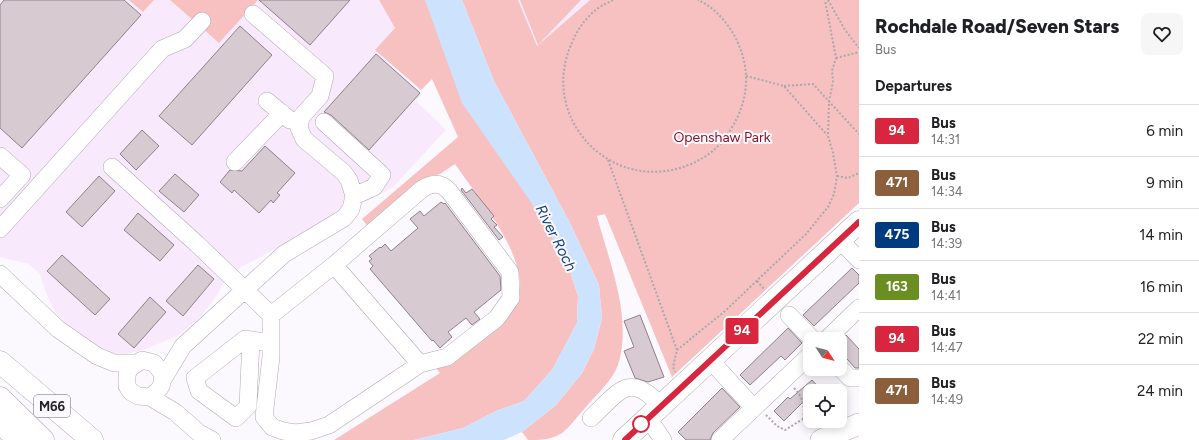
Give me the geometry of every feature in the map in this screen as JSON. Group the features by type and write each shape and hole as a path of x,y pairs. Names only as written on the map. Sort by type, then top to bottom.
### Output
{"highway":[{"path":"624,440 859,222"},
{"name":"M66","path":"0,362 92,440"},
{"name":"M66","path":"0,398 43,440"},
{"path":"0,422 18,440"}],"main road":[{"path":"818,435 859,424"}],"street":[{"path":"253,14 325,76 320,96 301,117 299,128"},
{"path":"0,230 162,49 185,39 202,21"},
{"path":"0,274 22,293 58,329 97,356 127,386 131,392 138,396 150,396 158,392 163,380 183,346 284,254 344,218 351,208 354,196 349,180 344,173 304,139 299,128 267,101"},
{"path":"235,162 282,113"},
{"path":"324,122 382,175 374,187 354,196"},
{"path":"0,156 22,175 2,197 19,208"},
{"path":"112,166 197,244 244,291 271,315"},
{"path":"439,183 445,186 510,272 511,298 497,318 447,358 420,364 329,425 311,431 295,433 272,426 264,416 271,315 334,265 422,189 428,185 439,183"},
{"path":"840,240 859,260"},
{"path":"334,265 420,364"},
{"path":"789,316 805,332"},
{"path":"836,332 856,316"},
{"path":"251,340 270,343"},
{"path":"127,386 127,374 142,362 183,346"},
{"path":"97,356 114,363 142,362 159,367 167,396 175,412"},
{"path":"710,360 756,407"},
{"path":"720,440 803,362"},
{"path":"847,375 850,378 859,378"},
{"path":"591,418 623,388 635,387 650,393 654,412 663,440"},
{"path":"150,396 175,412 199,433 212,440"}],"path":[{"path":"613,0 597,9 577,31 565,58 563,88 569,117 585,142 608,160 634,171 662,172 690,166 714,151 732,130 743,104 746,76 742,54 733,33 719,15 702,1 698,0"},
{"path":"682,387 673,368 678,350 757,281 806,234 828,207 834,194 837,176 828,136 829,101 833,82 832,71 836,58 825,0"},
{"path":"828,0 845,30 859,48"},
{"path":"836,58 859,52"},
{"path":"746,76 784,86 813,84 859,134"},
{"path":"784,86 828,136"},
{"path":"608,160 678,350"},
{"path":"837,176 848,178 859,173"},
{"path":"757,281 767,292"},
{"path":"785,379 802,399 803,404"},
{"path":"756,407 777,426 785,430 803,419"}],"shaded area":[{"path":"0,0 129,0 143,12 154,0 170,0 219,43 258,0 379,0 395,28 375,50 422,94 416,101 446,130 392,188 241,267 226,279 216,297 198,319 177,336 143,350 117,356 101,348 66,325 54,310 40,274 29,264 0,257"},
{"path":"518,0 590,0 537,46"}],"green space":[{"path":"129,0 154,0 143,12"},
{"path":"170,0 258,0 219,43"},
{"path":"379,0 425,0 533,205 567,262 578,296 577,323 552,370 524,401 496,411 463,428 414,440 334,440 440,373 434,366 517,301 520,287 518,268 512,252 485,205 455,164 440,174 425,178 368,227 362,219 458,137 432,79 421,90 375,50 395,28"},
{"name":"Openshaw Park","path":"462,0 518,0 537,46 590,0 859,0 859,203 672,377 605,214 597,216 618,290 623,328 622,347 618,365 608,382 567,429 549,439 528,440 522,432 556,405 582,373 594,349 602,318 599,285 569,221 494,81"},
{"path":"520,0 581,0 538,45"}],"water":[{"name":"River Roch","path":"425,0 462,0 494,81 569,221 599,285 602,317 594,349 582,373 556,405 522,432 504,440 414,440 463,428 496,411 524,401 552,370 577,323 578,296 567,262 533,205 462,103"}],"building":[{"path":"4,0 124,0 141,15 22,148 0,128 0,5"},
{"path":"259,0 350,0 310,45"},
{"path":"240,26 272,55 192,145 159,116"},
{"path":"376,54 420,93 369,150 331,115 324,112"},
{"path":"142,130 159,146 136,170 120,154"},
{"path":"265,146 295,173 277,193 280,195 273,203 271,200 259,213 234,190 232,193 220,182 230,170 242,171"},
{"path":"175,174 199,195 184,212 159,191"},
{"path":"99,176 115,191 82,227 66,212"},
{"path":"462,188 466,193 472,189 494,216 491,219 497,225 494,227 503,237 499,240 461,190"},
{"path":"441,202 444,204 445,203 500,276 501,290 474,312 480,319 472,325 466,318 448,332 452,337 440,348 433,340 432,341 370,269 373,266 369,261 372,259 369,256 385,244 391,251 418,228 410,219 420,211 424,216"},
{"path":"138,213 174,245 160,261 124,230"},
{"path":"62,255 110,299 95,315 47,271"},
{"path":"198,265 214,279 183,316 166,301"},
{"path":"852,268 859,275 859,283 814,326 803,315"},
{"path":"150,297 166,312 134,348 118,334"},
{"path":"640,315 664,377 648,382 635,378 624,351 634,347 624,321"},
{"path":"788,328 802,343 785,360 781,356 750,385 740,375"},
{"path":"847,336 859,349 859,368 855,368 847,359"},
{"path":"812,380 816,384 807,384"},
{"path":"722,388 740,407 713,433 710,440 686,440 678,432"},
{"path":"803,388 803,402 784,421 774,411 788,397 790,399"}],"bus line":[{"name":"94","path":"625,440 859,222"}]}
